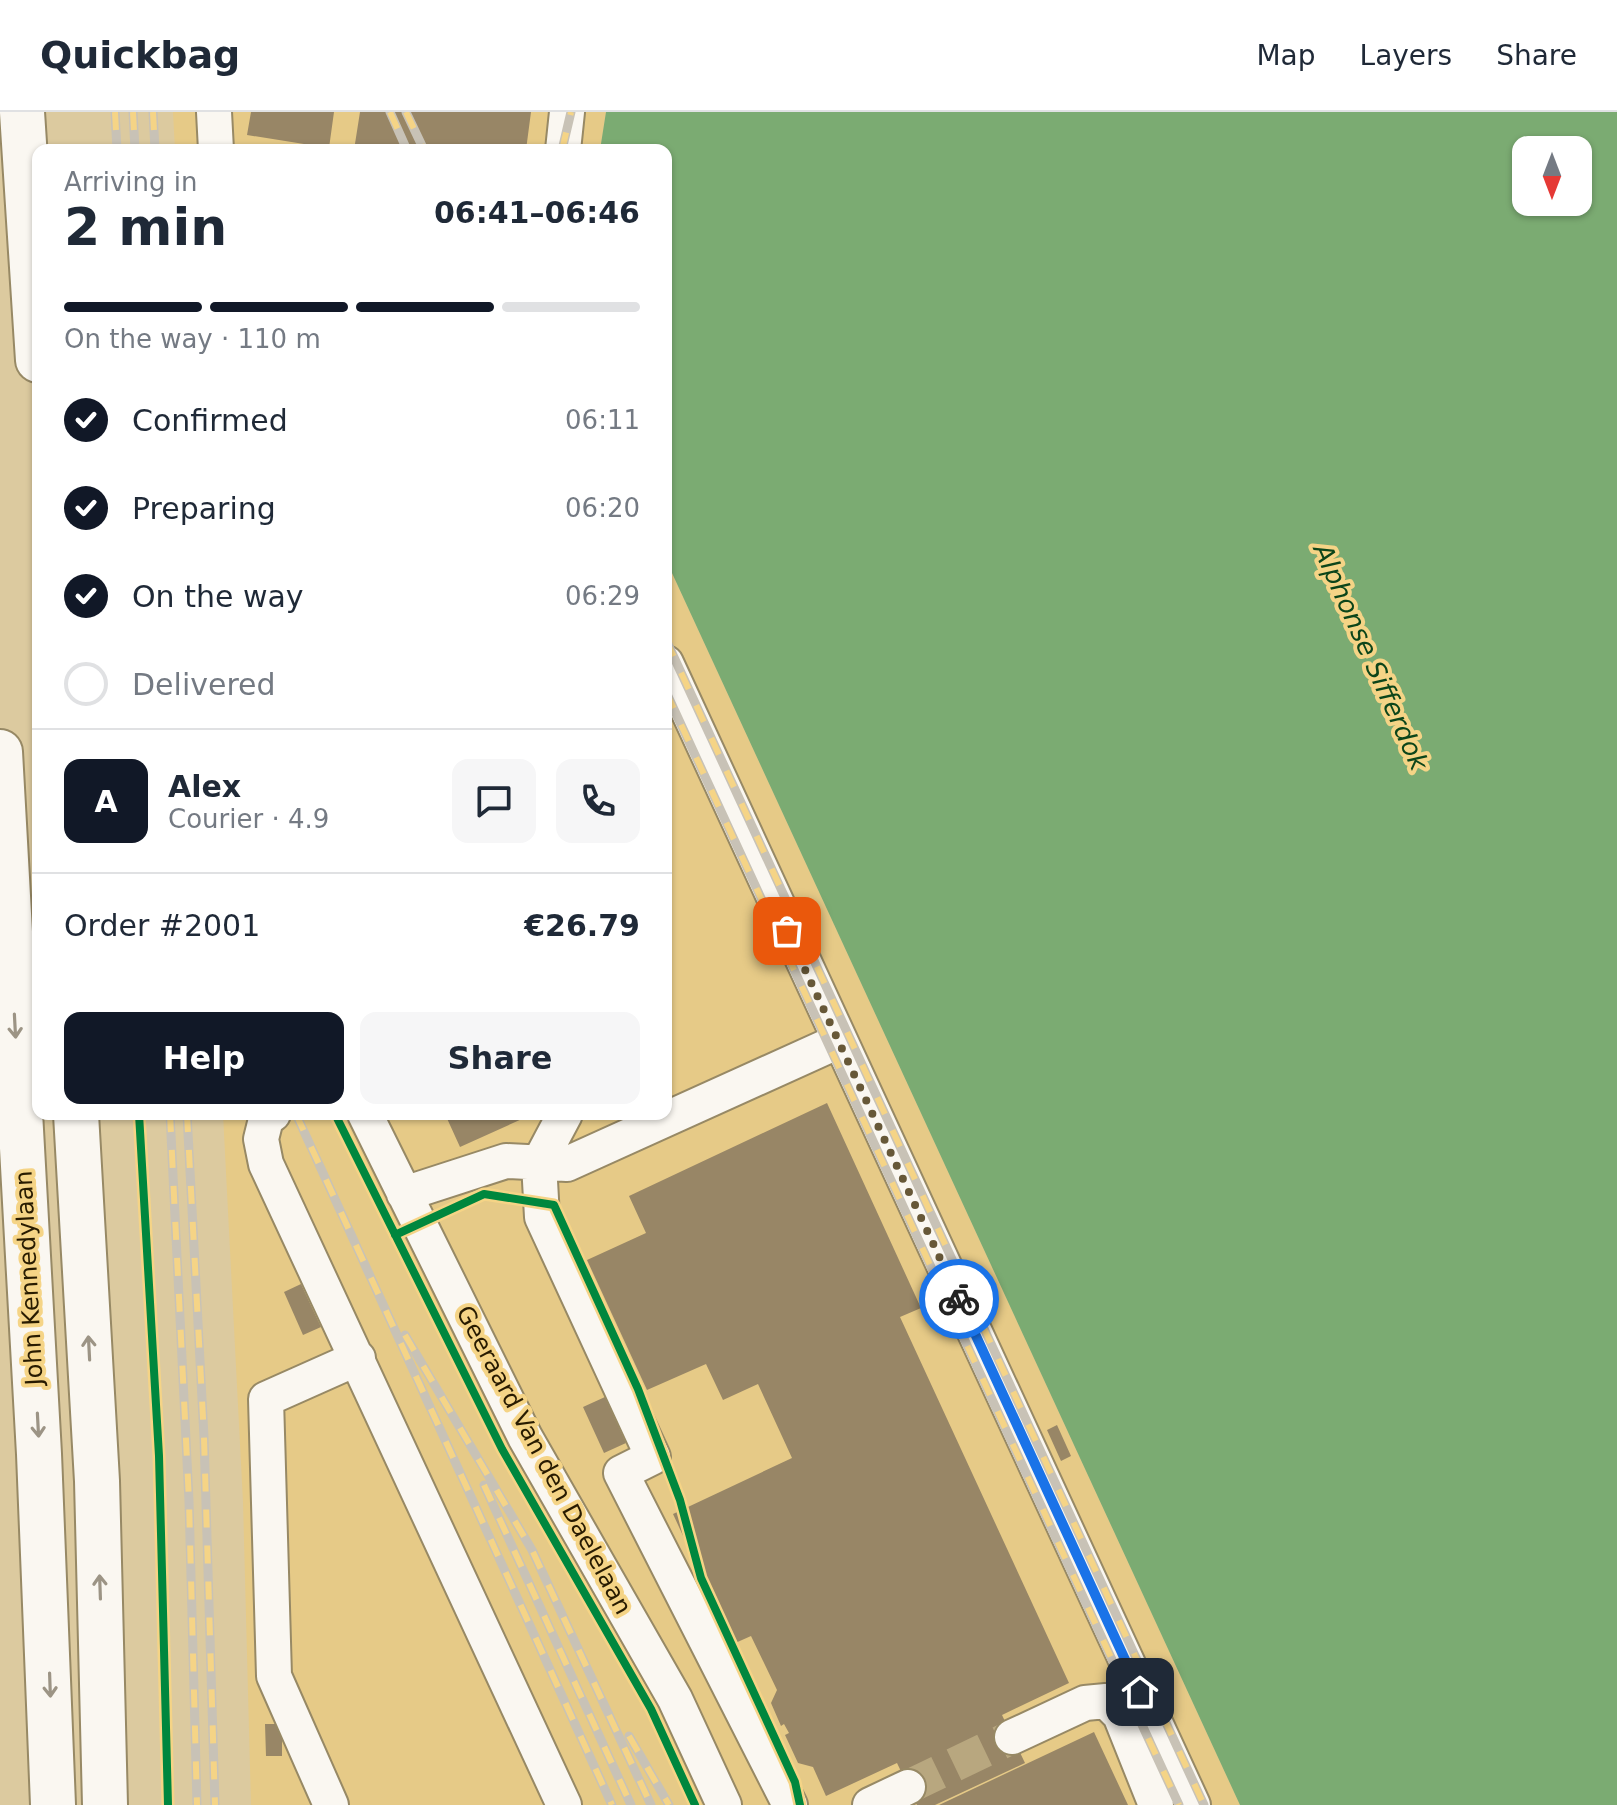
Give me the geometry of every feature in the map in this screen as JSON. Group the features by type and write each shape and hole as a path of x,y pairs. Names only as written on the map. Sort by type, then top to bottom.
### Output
{"highway":[{"path":"22,112 32,267"},
{"name":"John Kennedylaan","path":"0,752 39,1454 53,1805"},
{"path":"76,1120 97,1481 105,1805"}],"street":[{"path":"214,112 216,144"},
{"path":"564,144 567,112"},
{"path":"672,686 1193,1805"},
{"path":"672,1117 839,1041"},
{"path":"266,1120 261,1139 266,1164 564,1805"},
{"name":"Geeraard Van den Daelelaan","path":"368,1120 525,1437 675,1699 724,1805"},
{"path":"562,1120 539,1163 542,1217 653,1457 621,1473 790,1805"},
{"path":"404,1194 506,1161 567,1164 664,1120"},
{"path":"331,1805 274,1676 266,1399 358,1358"},
{"path":"1012,1737 1085,1703 1106,1701 1120,1715 1156,1805"},
{"path":"870,1805 908,1787"}],"shaded area":[{"path":"173,112 606,112 601,144 175,144"},
{"path":"672,573 1240,1805 251,1805 243,1502 223,1120 672,1120"}],"water":[{"name":"Alphonse Sifferdok","path":"606,112 1617,112 1617,1805 1240,1805 672,573 672,144 601,144"}],"building":[{"path":"251,112 334,112 330,144 304,144 247,135"},
{"path":"360,112 531,112 527,144 355,144"},
{"path":"827,1103 921,1308 900,1317 1069,1683 1002,1715 1025,1763 935,1805 917,1805 897,1763 826,1796 813,1767 798,1763 785,1735 789,1733 784,1724 781,1726 771,1703 777,1690 751,1636 733,1644 673,1514 792,1458 758,1384 723,1400 706,1364 647,1390 587,1260 646,1233 629,1196"},
{"path":"448,1120 520,1120 460,1147"},
{"path":"301,1284 321,1327 303,1335 284,1292"},
{"path":"605,1397 626,1443 604,1453 583,1407"},
{"path":"1057,1425 1071,1456 1061,1461 1047,1430"},
{"path":"265,1724 282,1724 282,1756 266,1756"},
{"path":"1094,1732 1128,1805 939,1805"}],"tunnel":[{"path":"908,1787 1012,1737"}],"railway":[{"path":"115,112 117,144"},
{"path":"133,112 135,144"},
{"path":"153,112 155,144"},
{"path":"390,112 404,144"},
{"path":"406,112 421,144"},
{"path":"563,144 571,112"},
{"path":"672,653 1204,1805"},
{"path":"672,705 1179,1805"},
{"path":"170,1120 189,1501 197,1805"},
{"path":"187,1120 204,1437 215,1805"},
{"path":"299,1120 612,1805"},
{"path":"405,1335 532,1550 651,1805"},
{"path":"484,1485 631,1805"},
{"path":"629,1736 669,1805"}],"cycle path":[{"path":"139,1120 159,1456 168,1805"},
{"path":"338,1120 502,1449 651,1709 695,1805"},
{"path":"395,1235 484,1194 554,1205 638,1389 680,1500 701,1578 795,1782 800,1805"}],"way so far":[{"path":"787,931 959,1299"}],"route":[{"path":"959,1299 1140,1692"}]}
